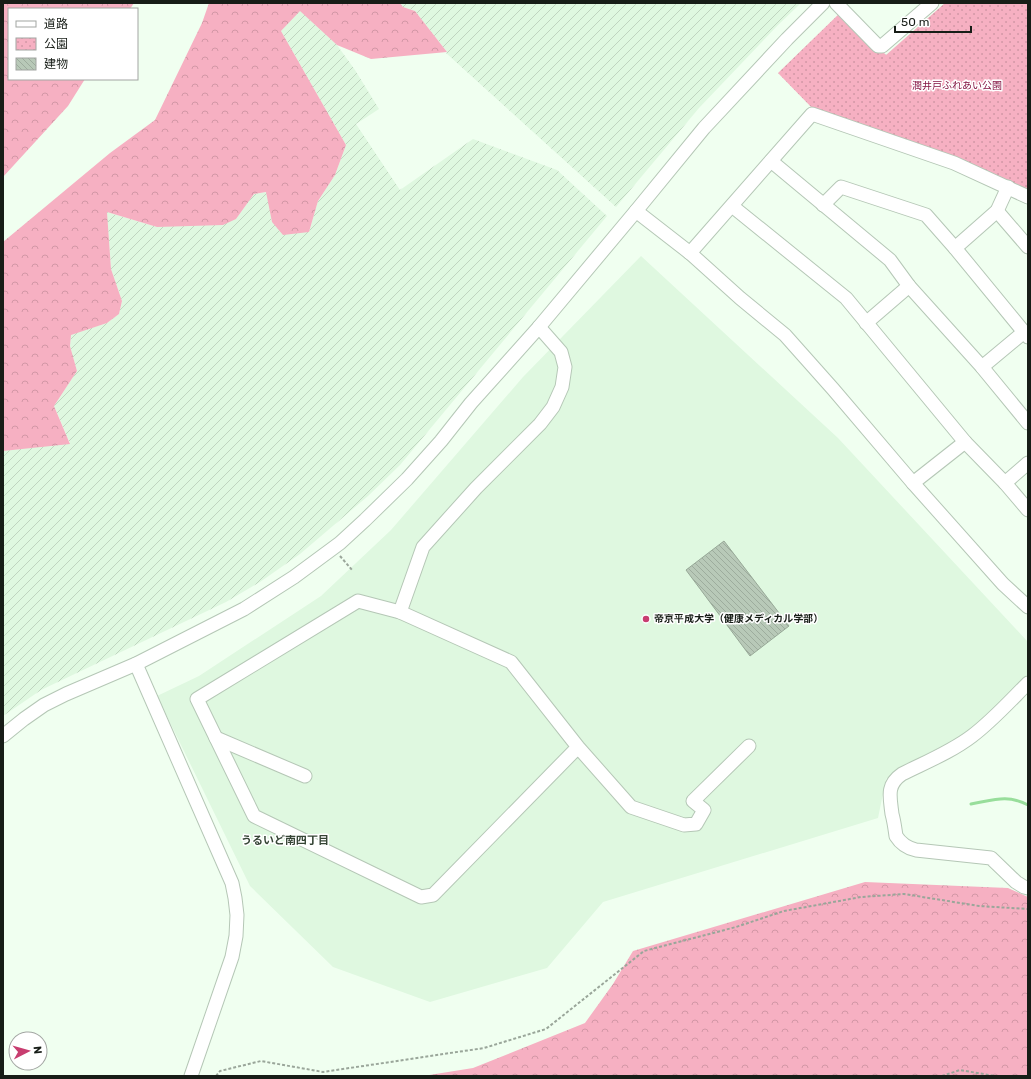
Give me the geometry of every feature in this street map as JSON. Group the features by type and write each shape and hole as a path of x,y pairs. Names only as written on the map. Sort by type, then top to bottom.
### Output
{"street":[{"path":"3,736 13,727 44,706 66,694 136,664 244,609 294,577 340,543 407,479 441,441 471,403 539,327 704,128 787,39 823,3"},
{"path":"836,3 878,46 882,46 932,3"},
{"path":"690,253 812,114 954,163 1028,196"},
{"path":"771,161 823,206 890,260 909,286 982,367 1028,423"},
{"path":"823,206 841,187 926,215 1026,335 982,367"},
{"path":"955,248 997,211 1008,188"},
{"path":"732,206 846,298 965,442 1005,483 1028,510"},
{"path":"636,211 690,253 740,298 785,335 833,389 913,484 1003,584 1028,607"},
{"path":"997,211 1028,247"},
{"path":"866,323 909,286"},
{"path":"400,612 423,547 476,488 540,424 553,407 562,387 565,367 561,352 539,327"},
{"path":"913,484 965,442"},
{"path":"1005,483 1028,463"},
{"path":"578,747 433,895 421,897 254,816 196,699 358,601 400,612 510,662 578,747 631,807 684,825 696,824 704,810 693,801 749,746"},
{"path":"136,664 232,883 235,898 237,916 236,936 232,957 191,1076"},
{"path":"1028,683 972,736 940,756 896,777 892,783 889,795 896,836 905,846 916,850 991,858 1016,882 1028,888"},
{"path":"216,738 305,776"}],"path":[{"path":"332,548 353,571"},
{"path":"216,1076 220,1071 261,1061 323,1072 484,1048 546,1029 644,951 736,927 784,911 861,897 904,894 979,906 1028,909"},
{"path":"942,1076 960,1070 995,1076"}],"shaded area":[{"path":"400,3 801,3 699,108 616,207 446,53 447,52 415,11 403,7"},
{"path":"300,10 337,45 355,70 379,109 356,124 400,190 473,139 557,170 607,216 400,465 368,496 300,554 260,582 226,602 41,690 3,716 3,451 70,443 54,406 77,371 70,346 71,334 107,323 119,314 122,301 111,269 107,212 157,227 236,219 254,194 267,192 272,222 309,232 318,201 335,175 346,145 281,31"},
{"name":"帝京平成大学（健康メディカル学部）","path":"641,256 838,438 1028,642 1028,674 979,727 886,779 878,818 603,902 547,968 430,1002 333,967 250,886 157,696 199,676 321,596 391,530 523,377"}],"green space":[{"path":"3,3 134,3 131,8 8,8 8,80 84,80 68,106 3,177"},
{"path":"209,3 400,3 403,7 415,11 447,52 371,59 337,45 300,11 281,31 346,145 335,175 318,201 309,232 283,235 272,222 266,192 254,194 236,219 223,225 157,227 107,212 111,269 122,301 119,314 107,323 71,335 70,346 77,371 54,406 70,444 3,451 3,242 110,153 155,120 202,23"},
{"name":"潤井戸ふれあい公園","path":"945,3 1028,3 1028,191 816,112 778,73 843,10 886,55"},
{"path":"865,882 1008,888 1028,897 1028,1076 423,1076 473,1068 585,1023 613,984 633,951"}],"building":[{"path":"724,541 789,626 750,656 686,570"}],"waterway":[{"path":"971,804 1007,799 1028,805"}],"place":[{"name":"帝京平成大学（健康メディカル学部）","path":"646,619"}],"district":[{"name":"うるいど南四丁目","path":"285,840"}]}
